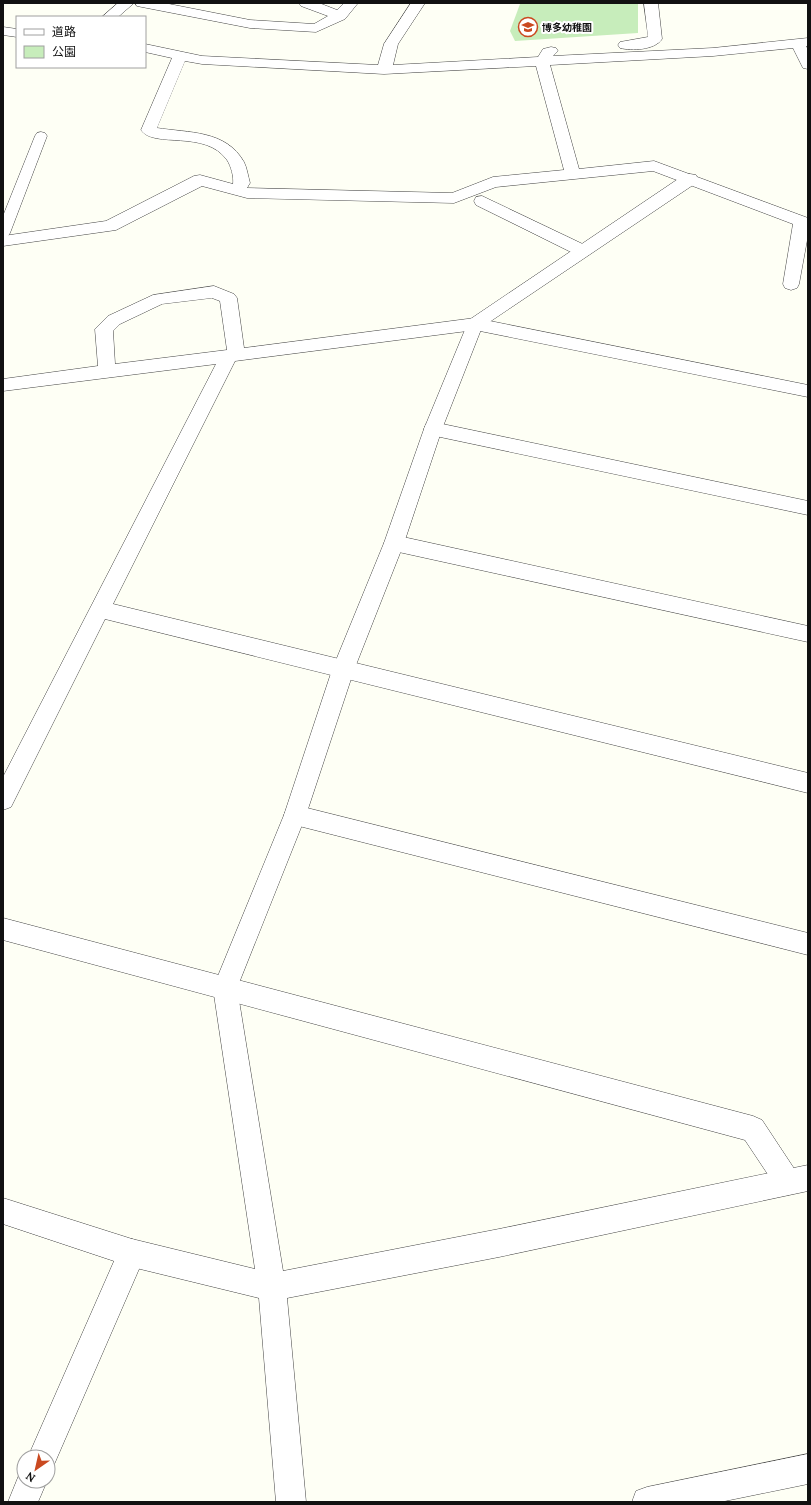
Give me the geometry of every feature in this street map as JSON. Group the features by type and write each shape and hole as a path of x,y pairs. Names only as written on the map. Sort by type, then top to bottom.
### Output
{"street":[{"path":"110,16 127,3"},
{"path":"142,3 250,24 316,28 340,16 351,3"},
{"path":"306,3 340,16"},
{"path":"384,70 391,44 418,3"},
{"path":"573,174 542,62 548,52 648,43 655,39 651,3"},
{"path":"3,31 16,33"},
{"path":"146,48 202,60 384,70 713,52 802,42 808,65"},
{"path":"180,55 149,130 154,133 208,139 225,147 237,162 242,183 238,190"},
{"path":"3,242 110,226 200,180 247,193 454,198 493,182 654,166 805,223 791,284"},
{"path":"291,1502 272,1287 225,988 295,815 343,670 394,543 433,429 475,324 690,179"},
{"path":"482,201 583,251"},
{"path":"3,800 99,609 233,354 228,298 214,292 159,299 114,320 104,329 107,371"},
{"path":"3,385 233,354 475,324 808,391"},
{"path":"433,429 808,508"},
{"path":"394,543 808,634"},
{"path":"99,609 808,783"},
{"path":"295,815 808,944"},
{"path":"3,929 753,1128 798,1180 530,1237 272,1287 132,1253 3,1210"},
{"path":"46,1449 132,1253"},
{"path":"648,1502 808,1469"},
{"path":"23,1502 29,1489"}],"lane":[{"path":"3,233 41,136"}],"green space":[{"path":"638,3 638,33 515,41 510,31 520,4"}],"place":[{"name":"博多幼稚園","path":"528,27"}]}
